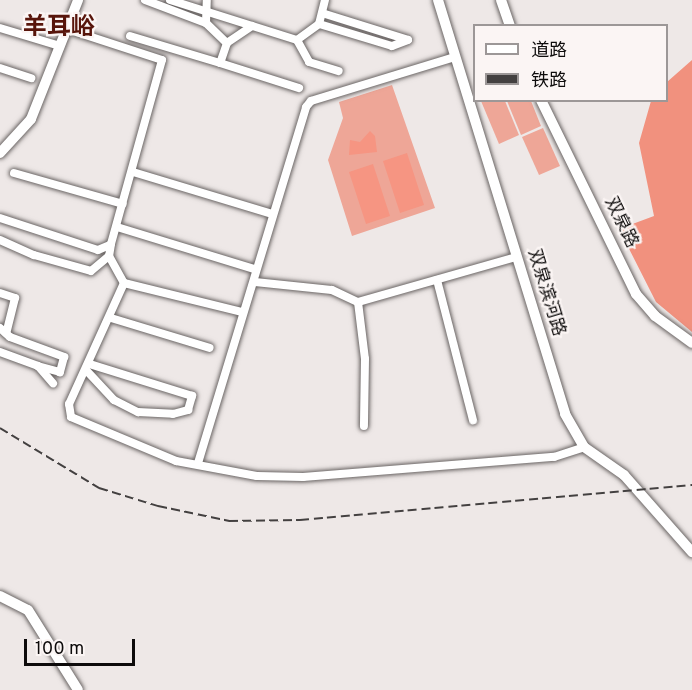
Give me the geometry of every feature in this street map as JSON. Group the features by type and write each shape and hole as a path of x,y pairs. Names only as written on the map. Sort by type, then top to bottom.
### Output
{"street":[{"path":"0,153 31,119 78,0"},
{"path":"146,0 206,23 227,43"},
{"path":"171,0 297,40 309,62 339,71"},
{"path":"206,23 210,13 207,0"},
{"path":"297,40 320,24 325,0"},
{"name":"双泉滨河路","path":"438,0 566,414 584,447 624,475 692,552"},
{"path":"501,0 509,24"},
{"path":"320,24 392,46 408,40 322,12"},
{"path":"220,63 227,43 252,26"},
{"path":"0,28 60,46"},
{"path":"67,29 162,60 133,172 111,245 110,256 124,283 111,318 69,404 71,417 176,461 198,463 257,476 303,477 554,457 584,447"},
{"path":"130,36 299,88"},
{"path":"198,463 242,312 255,282 254,269 311,100 455,57"},
{"path":"0,68 31,78"},
{"name":"双泉路","path":"542,102 636,294 655,316 692,343"},
{"path":"133,172 272,214"},
{"path":"14,173 123,204"},
{"path":"0,218 98,250 111,245"},
{"path":"117,227 254,269"},
{"path":"0,240 34,255 91,271 110,256"},
{"path":"255,282 332,290 358,302 516,257"},
{"path":"437,280 473,420"},
{"path":"124,283 242,312"},
{"path":"0,293 15,298 3,331 64,357 60,372 0,352"},
{"path":"358,302 365,358 364,426"},
{"path":"111,318 210,348"},
{"path":"38,366 53,383"},
{"path":"87,367 192,396 188,410 172,414 138,412 114,400 87,367"},
{"path":"0,596 28,610 78,690"}],"shaded area":[{"path":"692,60 692,332 656,302 619,229 654,216 639,143 651,102 668,102 668,81"},
{"path":"392,85 435,208 352,236 328,160 343,118 339,102"},
{"path":"481,102 505,102 519,135 499,144"},
{"path":"507,102 531,102 541,126 521,135"},
{"path":"543,128 560,166 539,175 522,137"},
{"path":"370,131 375,136 377,152 349,155 350,140 360,142"},
{"path":"407,153 424,205 400,213 383,161"},
{"path":"373,164 390,216 366,224 349,172"}],"railway":[{"path":"0,428 99,488 158,506 229,521 300,520 692,485"}],"district":[{"name":"羊耳峪","path":"59,29"}]}
